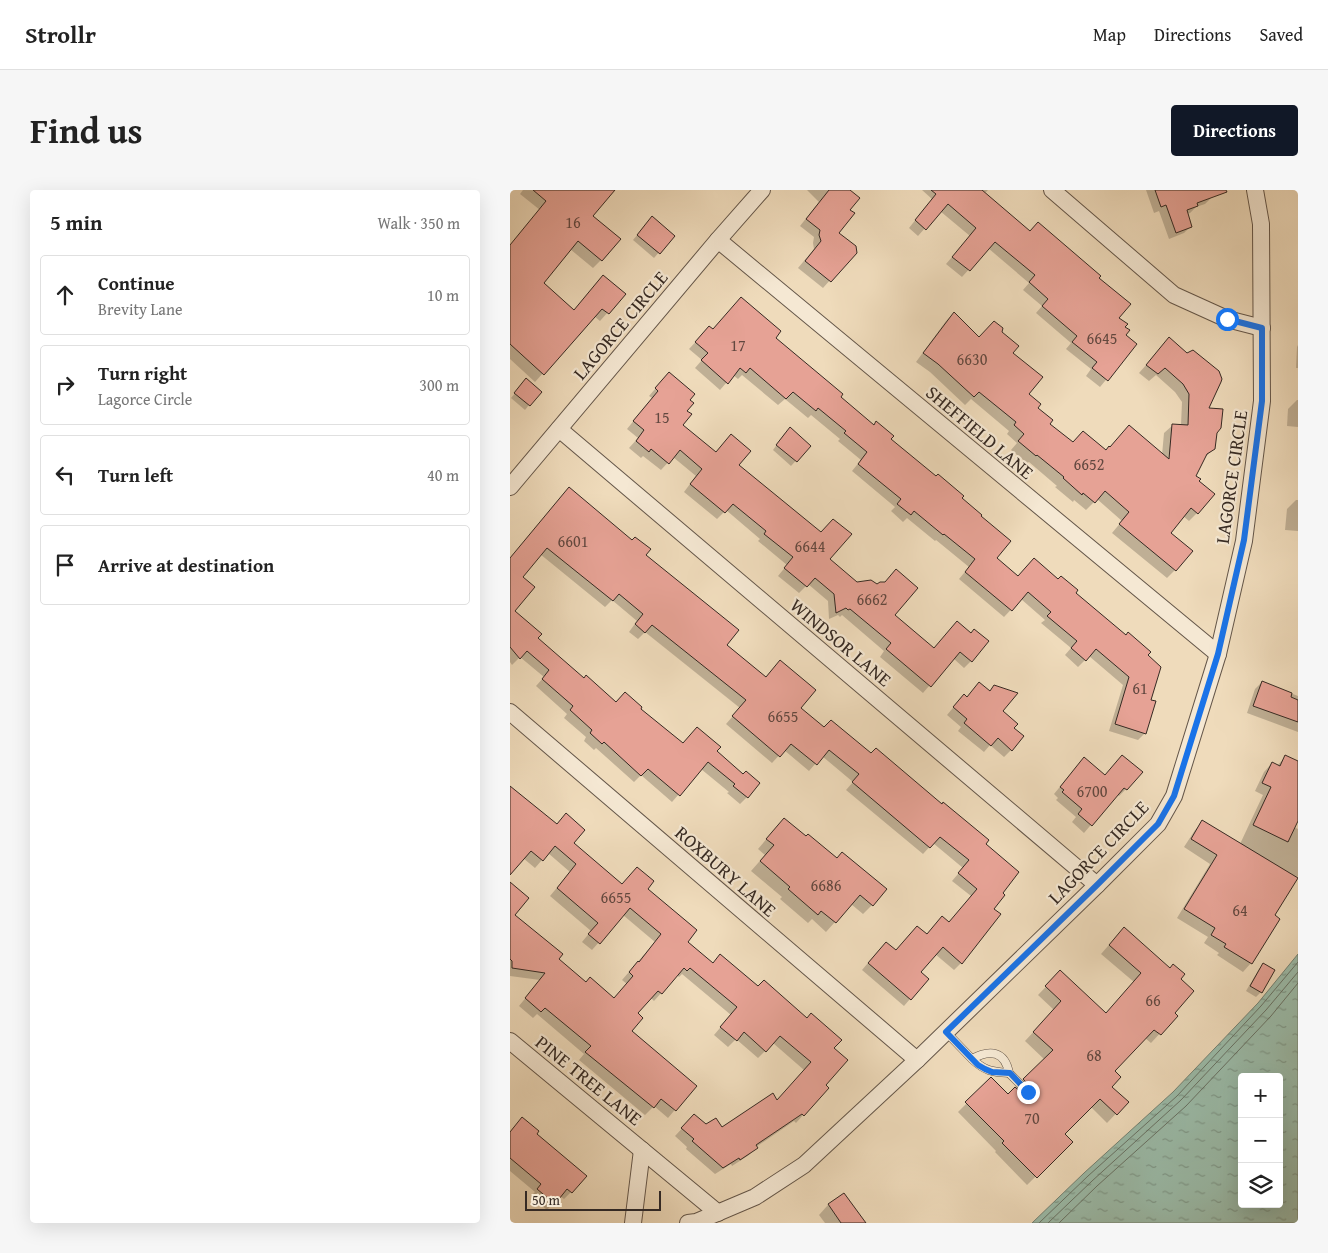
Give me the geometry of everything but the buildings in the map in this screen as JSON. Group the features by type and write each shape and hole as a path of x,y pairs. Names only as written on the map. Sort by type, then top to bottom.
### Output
{"street":[{"name":"LAGORCE CIRCLE","path":"510,487 762,190"},
{"path":"1052,190 1174,295 1227,319 1262,328"},
{"name":"LAGORCE CIRCLE","path":"688,1223 696,1222 755,1197 804,1165 917,1060 1097,885 1158,824 1174,796 1218,654 1244,540 1262,401 1261,224 1255,190"},
{"name":"SHEFFIELD LANE","path":"718,240 1218,654"},
{"name":"WINDSOR LANE","path":"559,429 1097,885"},
{"name":"ROXBURY LANE","path":"510,712 917,1060"},
{"name":"PINE TREE LANE","path":"510,1041 718,1213"},
{"name":"PINE TREE LANE","path":"633,1223 642,1150"}],"lane":[{"path":"946,1032 985,1069 992,1072 1010,1073"},
{"path":"972,1058 980,1054 996,1054 1008,1063 1010,1073 1028,1092"}],"water":[{"path":"1298,954 1298,1223 1032,1223 1084,1173 1173,1092 1258,1003"}],"route":[{"path":"1028,1092 1010,1073 992,1072 978,1065 946,1032 1158,824 1174,796 1218,654 1244,540 1262,401 1262,328 1227,319"}]}
